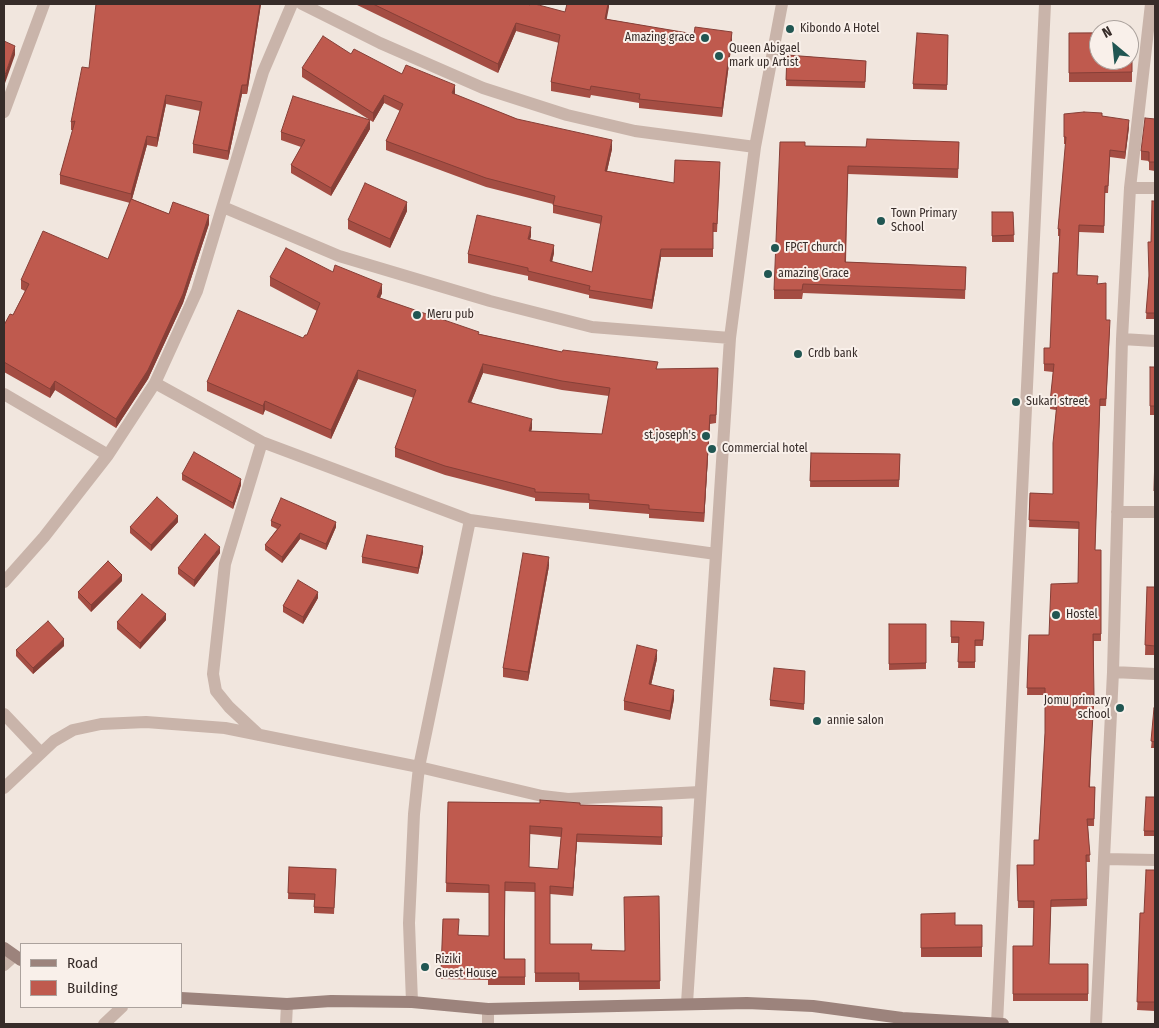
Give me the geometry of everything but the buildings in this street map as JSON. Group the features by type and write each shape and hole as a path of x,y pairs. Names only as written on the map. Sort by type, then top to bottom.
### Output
{"street":[{"path":"4,112 44,4"},
{"path":"4,582 44,537 108,455 155,383 197,291 263,72 292,4"},
{"path":"302,4 380,43 483,88 567,115 636,131 755,147"},
{"path":"687,1003 730,338 755,147 782,4"},
{"path":"997,1024 1044,4"},
{"path":"1096,1024 1113,672 1122,339 1130,188 1151,4"},
{"path":"1130,188 1155,188"},
{"path":"223,208 339,256 592,327 730,338"},
{"path":"1122,339 1155,341"},
{"path":"155,383 262,442 470,520 716,554"},
{"path":"4,394 108,455"},
{"path":"261,737 229,707 216,691 213,674 225,564 262,442"},
{"path":"1117,512 1155,512"},
{"path":"412,1002 409,923 414,814 419,767 470,520"},
{"path":"1113,672 1155,674"},
{"path":"4,714 41,754"},
{"path":"4,788 54,741 73,730 101,724 146,722 225,728 261,737 419,767 499,787 568,799 700,792"},
{"path":"1105,859 1155,860"},
{"path":"4,948 18,958 4,965"},
{"path":"182,998 287,1004 331,1001 412,1002 488,1009 687,1003 812,1006 903,1021 1003,1024"},
{"path":"286,1024 287,1004"},
{"path":"104,1024 121,1008"},
{"path":"488,1009 488,1024"}],"place":[{"name":"Kibondo A Hotel","path":"790,29"},
{"name":"Amazing grace","path":"705,38"},
{"name":"Queen Abigael mark up Artist","path":"719,56"},
{"name":"Town Primary School","path":"881,221"},
{"name":"FPCT church","path":"775,248"},
{"name":"amazing Grace","path":"768,274"},
{"name":"Meru pub","path":"417,315"},
{"name":"Crdb bank","path":"798,354"},
{"name":"Sukari street","path":"1016,402"},
{"name":"st.joseph's","path":"706,436"},
{"name":"Commercial hotel","path":"712,449"},
{"name":"Hostel","path":"1056,615"},
{"name":"Jomu primary school","path":"1120,708"},
{"name":"annie salon","path":"817,721"},
{"name":"Riziki Guest House","path":"425,967"}]}
